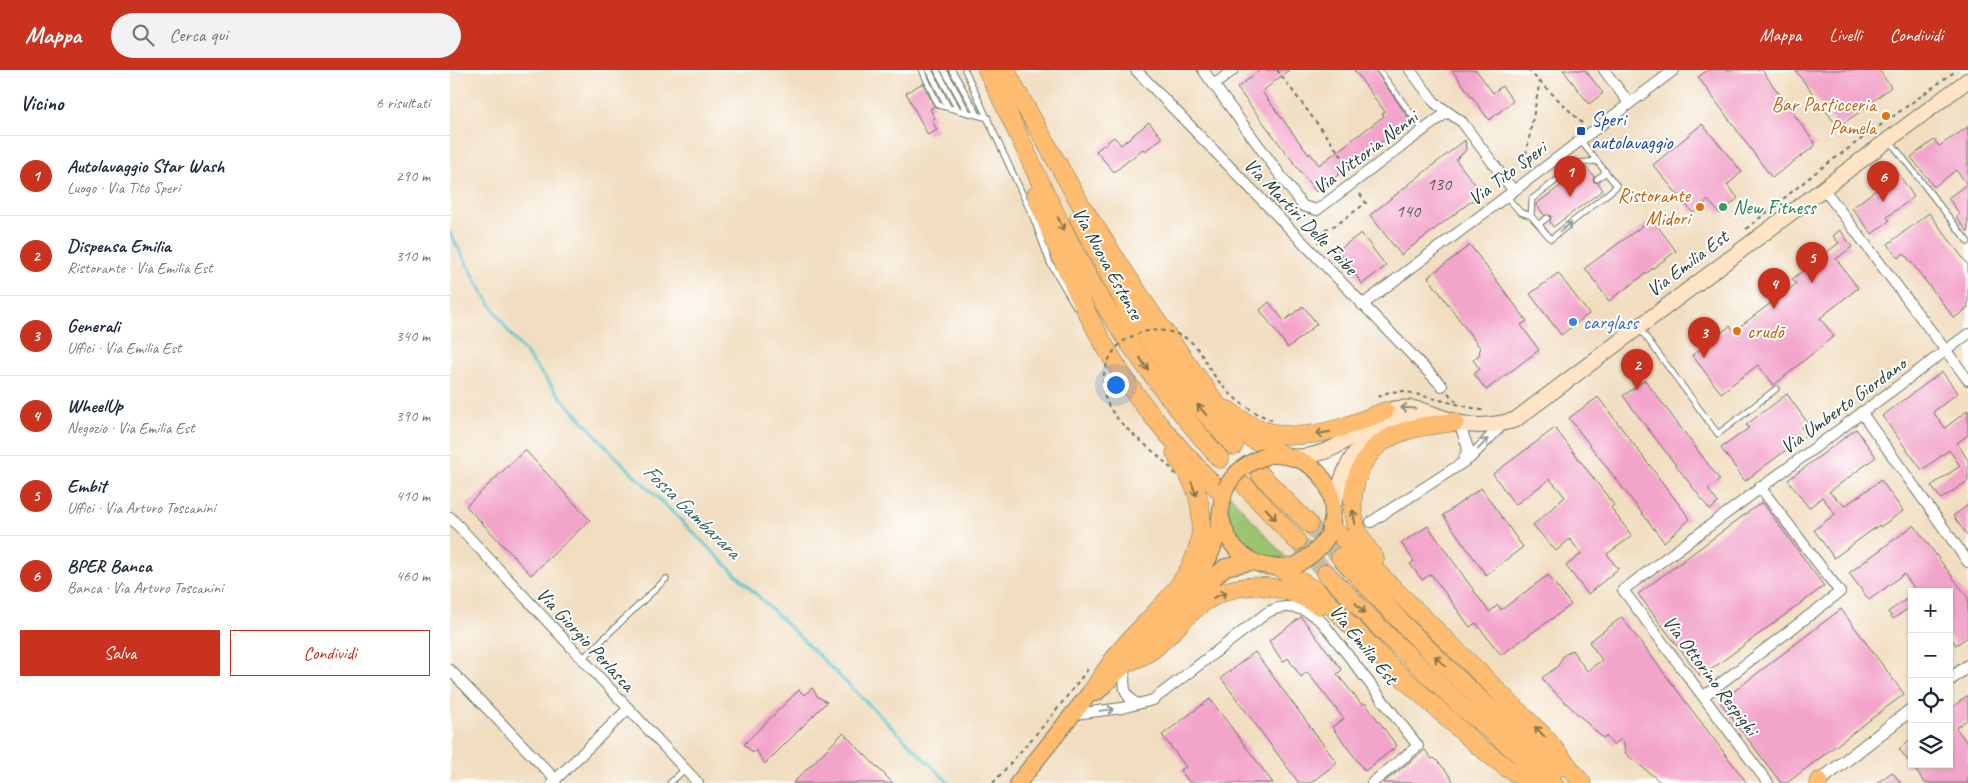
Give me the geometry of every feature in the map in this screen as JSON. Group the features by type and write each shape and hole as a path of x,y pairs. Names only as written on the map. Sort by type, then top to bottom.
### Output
{"highway":[{"name":"Via Nuova Estense","path":"987,70 1012,101 1131,315 1184,389 1234,446"},
{"name":"Via Nuova Estense","path":"1006,70 1012,101 1072,248 1093,285 1168,399 1220,459"},
{"path":"1012,101 1033,189 1068,275 1104,346 1153,416 1224,491"},
{"path":"1012,101 1154,317 1226,417 1242,434 1289,456"},
{"path":"1211,395 1233,414 1246,422 1268,432 1285,434 1323,434 1380,405"},
{"path":"1092,691 1122,648 1183,582 1198,548 1200,525 1196,493 1153,416"},
{"path":"1457,422 1404,432 1381,442 1366,459 1357,478 1352,511 1356,527 1364,544 1379,564 1469,664"},
{"path":"1260,474 1309,524"},
{"path":"1246,486 1297,541"},
{"path":"1330,531 1544,736 1581,783"},
{"path":"1340,557 1402,625 1475,694 1533,746 1581,783"},
{"path":"1288,566 1318,592 1351,627 1446,716 1507,768 1532,783"},
{"path":"1326,573 1462,707 1554,783"},
{"path":"1124,664 1152,651 1203,603 1238,588 1271,586 1291,591 1302,595 1351,627"},
{"path":"1446,716 1502,757 1545,783"}],"main road":[{"name":"Via Emilia Est","path":"1330,531 1333,507 1344,471 1351,458 1373,434 1403,421 1457,422 1480,426 1503,424 1523,415 1968,80"},
{"name":"Via Emilia Est","path":"1289,456 1316,456 1328,451 1380,405 1416,408 1457,422"},
{"path":"1018,783 1123,654 1193,586 1204,570 1213,548 1221,517 1224,491 1237,472 1248,463 1266,456 1289,456"},
{"name":"Via Emilia Est","path":"1289,456 1310,465 1319,473 1329,488 1333,507"},
{"path":"1221,517 1230,543 1238,552 1252,562"},
{"path":"1072,718 1124,664 1226,568 1252,562 1288,566 1310,557 1330,531"}],"street":[{"name":"Via Martiri Delle Foibe","path":"1136,70 1442,386"},
{"name":"Via Vittoria Nenni","path":"1203,70 1303,206 1317,210 1446,113"},
{"path":"1214,85 1233,70"},
{"path":"1410,70 1435,103 1446,113 1462,122 1513,190"},
{"path":"1604,70 1630,103"},
{"name":"Via Tito Speri","path":"1362,305 1674,70"},
{"path":"1823,188 1968,380"},
{"name":"Via Umberto Giordano","path":"1623,590 1968,334"},
{"path":"1861,412 1968,562"},
{"path":"1457,422 1468,448 1462,463"},
{"name":"Via Emilia Est","path":"1371,522 1462,463 1503,424"},
{"path":"1704,696 1840,592 1760,487"},
{"name":"Via Giorgio Perlasca","path":"450,517 698,783"},
{"name":"Via Ottorino Respighi","path":"1623,590 1768,783"},
{"name":"Via Emilia Est","path":"1137,704 1153,700 1268,612 1286,606 1302,609 1323,623 1418,746 1372,783"},
{"path":"1124,664 1124,691 1128,698 1137,704"},
{"path":"1952,678 1968,666"},
{"path":"450,670 554,781 628,709"},
{"path":"1072,718 1137,704"},
{"path":"1818,782 1908,712"}],"lane":[{"path":"922,70 938,105 988,118"},
{"path":"929,70 948,107"},
{"path":"937,70 958,110"},
{"path":"944,70 968,113"},
{"path":"952,70 978,115"},
{"path":"966,70 1033,217 1050,263 1067,294 1104,346"},
{"path":"1379,70 1424,130"},
{"path":"1888,139 1968,242"},
{"path":"1513,190 1520,212 1531,216 1551,239 1617,186 1580,140"},
{"path":"1531,216 1532,200 1579,163 1597,161"},
{"path":"1597,179 1606,172"},
{"path":"1539,224 1547,218"},
{"path":"1638,327 1718,434 1776,389"},
{"path":"582,659 666,579"},
{"path":"670,783 684,769"}],"path":[{"path":"1277,70 1359,179"},
{"path":"1528,70 1590,132"},
{"path":"1743,231 1820,169 1957,70"},
{"path":"1513,190 1540,81"},
{"path":"1176,475 1162,458 1121,424 1111,412 1105,400 1103,373 1109,358 1122,342 1130,337 1148,331 1164,330 1184,337 1200,350 1227,392 1256,414 1274,420"},
{"path":"1380,405 1389,392 1403,391 1488,412"},
{"path":"993,783 1051,717 1092,664"}],"green space":[{"path":"1229,494 1285,557 1275,559 1259,558 1240,544 1228,530"}],"building":[{"path":"1260,70 1289,70 1264,90 1263,93 1309,155 1310,153 1319,165 1384,116 1382,114 1385,112 1354,70 1375,70 1410,120 1316,192 1237,88"},
{"path":"1452,70 1476,70 1493,93 1502,86 1513,101 1489,120"},
{"path":"1563,70 1585,70 1603,93 1589,104"},
{"path":"1708,70 1762,70 1816,145 1772,178 1698,77"},
{"path":"1795,70 1879,70 1891,87 1874,102 1838,127"},
{"path":"923,83 934,107 930,109 935,118 932,120 937,130 928,135 906,93"},
{"path":"1149,122 1162,138 1145,151 1143,149 1114,172 1096,151 1114,137 1121,145"},
{"path":"1702,124 1742,172 1727,185 1738,198 1720,214 1708,200 1693,213 1653,165"},
{"path":"1968,127 1968,232 1956,217 1960,214 1948,198 1967,184 1956,170 1934,187 1911,157 1934,140 1939,146"},
{"path":"1465,140 1466,150 1456,160 1482,193 1401,255 1370,215"},
{"path":"1586,167 1594,176 1593,181 1598,183 1603,190 1553,227 1550,222 1551,216 1544,215 1536,204"},
{"path":"1898,173 1914,197 1887,217 1890,220 1872,234 1852,208"},
{"path":"1929,213 1968,265 1968,308 1954,318 1904,253 1898,258 1888,244"},
{"path":"1652,219 1676,251 1609,301 1585,268"},
{"path":"1840,230 1852,247 1836,259 1858,288 1820,318 1834,336 1774,385 1758,365 1721,393 1692,355 1730,326 1734,331 1796,284 1792,279 1839,243 1833,236"},
{"path":"1361,233 1386,266 1362,284 1338,250"},
{"path":"1470,245 1527,321 1521,325 1539,350 1486,390 1474,374 1480,369 1473,360 1480,354 1479,351 1481,349 1428,277"},
{"path":"1558,273 1589,314 1561,335 1530,294"},
{"path":"1269,302 1284,321 1303,306 1317,324 1288,348 1260,310"},
{"path":"1942,372 1958,393 1933,412 1945,428 1968,410 1968,435 1957,443 1968,460 1968,481 1941,499 1931,486 1960,466 1949,450 1922,470 1882,416"},
{"path":"1645,380 1720,480 1708,489 1718,503 1710,510 1623,396"},
{"path":"1787,394 1807,422 1801,427 1806,435 1745,481 1721,448 1749,428 1746,425"},
{"path":"1598,397 1690,519 1664,542 1569,418"},
{"path":"1555,428 1614,505 1611,508 1632,536 1607,554 1618,569 1588,594 1566,566 1581,554 1570,539 1556,551 1533,525 1565,497 1550,479 1515,505 1493,474"},
{"path":"1856,429 1876,457 1829,492 1845,506 1881,480 1903,511 1880,527 1879,525 1834,558 1814,530 1835,514 1822,497 1809,508 1788,480"},
{"path":"525,450 590,520 531,575 466,506"},
{"path":"1481,488 1523,547 1486,575 1443,515"},
{"path":"1762,502 1824,586 1701,677 1638,594"},
{"path":"1968,505 1968,536 1953,516"},
{"path":"1914,525 1968,598 1968,637 1956,645 1953,641 1953,588 1914,588 1904,574 1869,600 1849,573"},
{"path":"1428,526 1489,612 1498,605 1501,610 1548,575 1571,605 1501,655 1476,623 1470,627 1431,574 1422,580 1410,564 1414,561 1401,543"},
{"path":"1908,598 1908,609 1893,619 1888,612"},
{"path":"1841,609 1904,694 1787,783 1781,783 1720,702"},
{"path":"1301,617 1342,670 1337,674 1362,705 1365,703 1397,746 1365,771 1332,727 1344,719 1307,672 1301,677 1288,658 1283,662 1269,641"},
{"path":"1622,617 1747,783 1662,783 1626,754 1622,739 1613,745 1606,736 1603,738 1548,686 1542,678 1558,666 1563,656 1572,650 1587,671 1602,660 1589,642"},
{"path":"1255,652 1337,763 1310,783 1299,783 1221,678"},
{"path":"812,688 818,697 827,702 765,764 756,750 753,753 744,744 799,690 804,695"},
{"path":"1968,695 1968,719 1956,728 1968,744 1968,783 1925,783 1914,768 1953,768 1953,707"},
{"path":"1210,699 1273,783 1190,783 1180,770 1186,767 1162,735"},
{"path":"843,733 893,783 793,783"},
{"path":"1908,741 1908,761 1899,749"},
{"path":"1425,750 1432,759 1434,758 1442,766 1455,783 1383,783"},
{"path":"1892,772 1901,783 1877,783"}],"waterway":[{"name":"Fossa Gambarara","path":"450,233 482,291 508,331 558,394 614,455 949,783"}],"tunnel":[{"path":"1309,524 1340,557"},
{"path":"1297,541 1326,573"}],"place":[{"name":"Bar Pasticceria Pamela","path":"1886,116"},
{"name":"Speri autolavaggio","path":"1581,131"},
{"name":"Autolavaggio Star Wash","path":"1570,197"},
{"name":"BPER Banca","path":"1883,202"},
{"name":"Ristorante Midori","path":"1700,207"},
{"name":"New Fitness","path":"1723,207"},
{"name":"Embit","path":"1812,283"},
{"name":"WheelUp","path":"1774,309"},
{"name":"carglass","path":"1573,322"},
{"name":"crudō","path":"1737,331"},
{"name":"Generali","path":"1704,358"},
{"name":"Dispensa Emilia","path":"1637,390"}]}
